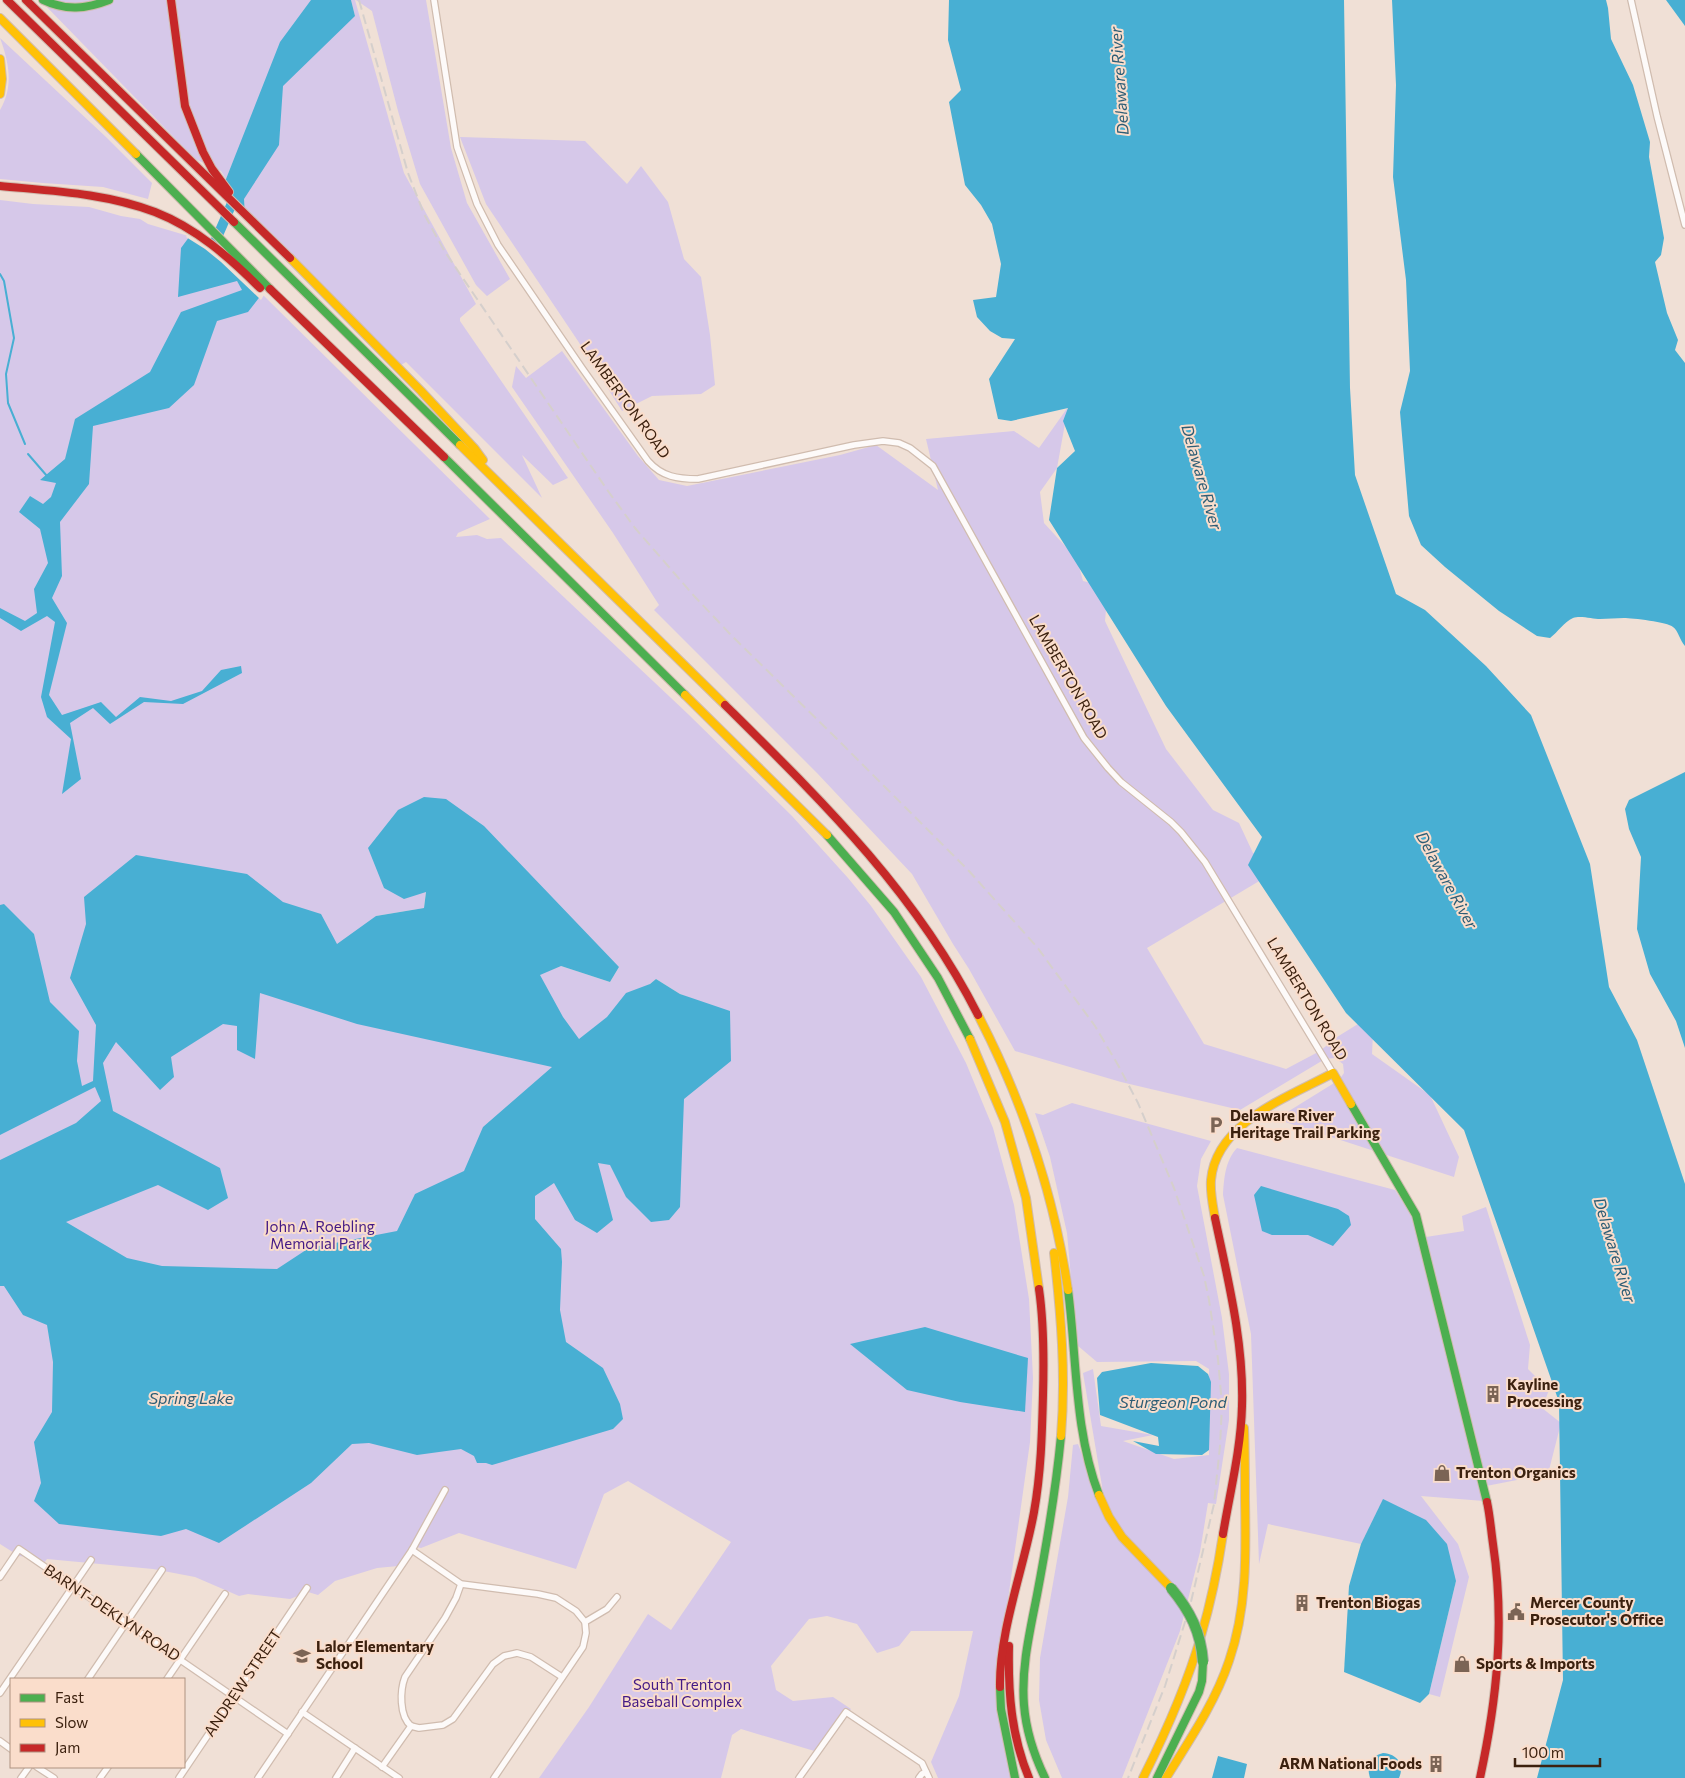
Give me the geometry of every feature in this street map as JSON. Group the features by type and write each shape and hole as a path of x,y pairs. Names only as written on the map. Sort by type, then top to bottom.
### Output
{"main road":[{"path":"7,0 780,759 855,837 892,880 954,969 980,1017 1013,1091 1031,1142 1048,1201 1069,1297 1080,1414 1096,1489 1108,1515 1122,1536 1172,1588 1194,1619 1200,1638 1203,1662 1200,1692 1157,1778"},
{"path":"26,0 160,131 209,172 328,298 408,378 475,450 501,485"},
{"path":"43,0 59,7 77,9 92,7 109,0"},
{"path":"171,0 186,106 209,172"},
{"path":"0,18 287,306 458,470 766,772 852,861 878,891 910,934 938,978 964,1024 996,1097 1015,1156 1029,1214 1040,1292 1045,1398 1042,1453 1034,1512 1011,1625 1008,1679 1016,1740 1029,1778"},
{"path":"0,61 2,80 0,94"},
{"path":"0,186 110,198 131,203 163,215 188,228 220,251 458,470"},
{"path":"1166,1778 1215,1694 1229,1660 1241,1616 1246,1566 1245,1433 1241,1372 1235,1316 1210,1198 1213,1165 1216,1155 1227,1138 1244,1122 1333,1073"},
{"name":"LAMBERTON ROAD","path":"1333,1073 1416,1215 1488,1506 1498,1576 1500,1644 1495,1704 1480,1778"},
{"path":"1031,1142 1044,1194 1054,1252 1060,1306 1063,1368 1062,1424 1055,1493 1026,1656 1023,1688 1026,1718 1033,1750 1046,1778"},
{"path":"1143,1778 1178,1703 1207,1616 1220,1554 1239,1441 1242,1408"},
{"path":"1015,1778 1004,1728 1000,1689 1004,1643 1020,1578"}],"street":[{"name":"LAMBERTON ROAD","path":"434,0 457,147 477,204 504,252 582,368 653,466 674,478 698,479 854,445 883,441 893,442 910,448 933,466 1084,738 1121,782 1171,822 1205,862 1333,1073"},
{"path":"1631,0 1685,225"},
{"path":"258,1778 412,1550 445,1490"},
{"name":"BARNT-DEKLYN ROAD","path":"0,1577 19,1549 288,1734"},
{"path":"412,1550 460,1584 547,1595 570,1607 585,1622 586,1633 583,1646 494,1778"},
{"path":"10,1678 91,1560"},
{"path":"89,1678 162,1570"},
{"path":"460,1584 449,1612 402,1683 401,1697 406,1720 411,1726 418,1728 443,1725 453,1719 493,1664 504,1656 517,1653 531,1656 562,1678"},
{"name":"ANDREW STREET","path":"179,1778 307,1588"},
{"path":"168,1678 225,1594"},
{"path":"585,1622 607,1609 617,1597"},
{"path":"0,1693 10,1678"},
{"path":"302,1712 399,1778"},
{"path":"799,1778 846,1712 922,1763 928,1775"},
{"path":"382,1767 411,1726"},
{"path":"336,1778 356,1748"},
{"path":"39,1768 54,1778"},
{"path":"919,1778 922,1774 928,1775"}],"green space":[{"path":"40,0 321,0 355,16 351,0 355,0 404,173 476,304 460,318 460,321 568,478 553,485 522,455 542,498 406,362 399,366 245,214 244,199 235,157 226,179 221,171 195,159"},
{"path":"356,0 426,0 451,148 467,203 510,279 487,296 476,285 420,184 398,111 372,11"},
{"path":"0,38 106,137 152,183 148,199 103,187 0,179 0,110 7,92 9,74"},
{"path":"460,137 585,141 627,184 641,166 668,202 684,259 701,277 715,385 701,394 652,396 622,411 578,341 486,204"},
{"path":"0,200 89,207 140,219 148,224 185,235 190,237 184,245 237,281 241,287 257,300 262,294 490,519 458,533 456,537 477,535 487,539 501,538 688,714 792,816 848,878 871,906 921,977 966,1063 993,1128 1014,1205 1029,1299 1033,1378 1030,1442 999,1664 1017,1778 938,1778 931,1762 959,1696 973,1631 911,1631 899,1646 877,1653 857,1624 827,1616 809,1619 771,1666 776,1690 793,1701 833,1697 851,1709 821,1753 741,1729 732,1735 721,1778 539,1778 589,1707 648,1614 671,1630 731,1542 628,1481 604,1494 576,1569 459,1533 421,1548 416,1547 398,1566 377,1568 335,1581 318,1595 308,1592 290,1599 248,1594 239,1596 195,1577 153,1569 47,1559 44,1563 38,1558 19,1556 0,1544","holes":["426,891 619,967 610,982 561,966 374,918 376,916 424,908","656,979 680,994 700,1002 639,993"]},
{"path":"562,351 638,456 659,480 687,486 840,455 876,445 938,490 926,439 1014,431 1039,448 1068,407 1057,468 1040,492 1044,523 1077,559 1083,581 1108,587 1105,621 1166,749 1213,810 1239,823 1253,853 1274,857 1266,877 1147,948 1204,1044 1286,1069 1320,1051 1337,1037 1358,1024 1373,1033 1372,1054 1430,1095 1459,1157 1454,1177 1276,1119 1339,1080 1344,1073 1343,1064 1335,1058 1325,1059 1240,1110 1121,1082 1015,1051 912,874 817,773 654,610 659,605 613,533 512,387 516,366 526,378"},
{"path":"1072,1103 1211,1141 1201,1159 1197,1186 1222,1318 1229,1374 1229,1420 1216,1504 1208,1503 1200,1552 1180,1631 1122,1778 1062,1778 1046,1740 1039,1700 1040,1658 1068,1497 1073,1445 1078,1444 1104,1512 1102,1486 1083,1373 1093,1369 1101,1426 1153,1435 1123,1441 1174,1459 1209,1455 1209,1369 1196,1361 1097,1362 1077,1345 1067,1233 1050,1157 1035,1113 1043,1115"},
{"path":"1237,1148 1395,1190 1426,1237 1464,1231 1462,1216 1486,1207 1530,1345 1528,1369 1549,1390 1542,1408 1561,1423 1548,1474 1481,1487 1484,1501 1421,1496 1458,1544 1469,1577 1440,1697 1429,1694 1456,1581 1383,1500 1361,1544 1268,1524 1259,1564 1251,1334 1223,1195 1228,1164"}],"water":[{"path":"311,0 351,0 355,16 283,86 279,145 244,199 245,214 220,190 280,42"},
{"name":"Delaware River","path":"949,0 1344,0 1350,388 1355,475 1396,594 1425,610 1486,666 1531,715 1590,864 1609,987 1637,1040 1685,1184 1685,1778 1537,1778 1563,1680 1559,1402 1464,1130 1346,1013 1248,865 1262,837 1166,706 1049,520 1057,468 1075,451 1063,421 1068,408 1011,421 998,419 989,379 1015,339 1002,338 990,331 977,317 973,300 996,297 1001,264 992,224 981,205 965,185 949,102 961,90 948,40"},
{"path":"1392,0 1606,0 1611,39 1633,85 1650,142 1649,157 1664,238 1661,255 1655,262 1667,313 1678,340 1675,350 1685,363 1685,646 1670,625 1628,618 1600,619 1576,617 1567,622 1550,638 1537,636 1499,611 1421,545 1409,516 1400,412 1410,371 1406,280 1393,177 1396,85"},
{"path":"1666,0 1685,0 1685,26"},
{"path":"195,229 262,294 248,312 217,321 194,385 169,408 93,426 89,484 60,522 62,576 52,598 67,623 49,695 62,715 101,702 116,717 140,697 171,701 202,691 221,670 241,666 242,673 183,704 144,702 110,724 93,708 70,723 81,779 62,794 71,739 47,717 41,697 55,622 47,616 21,631 0,618 0,608 25,621 37,613 34,589 48,563 40,529 19,512 30,496 43,504 51,497 56,483 40,480 65,459 75,419 150,372 181,312 242,290 237,281 178,297 181,248"},
{"path":"1685,772 1685,1048 1676,1021 1650,974 1637,929 1641,857 1629,829 1625,809 1629,800"},
{"name":"Spring Lake","path":"424,797 446,799 484,826 619,967 610,982 561,966 540,975 563,1017 579,1039 607,1017 626,993 650,984 656,979 680,994 730,1011 731,1061 684,1099 680,1207 669,1220 651,1222 626,1197 610,1165 598,1163 613,1220 597,1233 575,1220 554,1183 535,1196 535,1219 561,1249 560,1310 566,1342 603,1368 620,1404 623,1419 613,1429 492,1465 477,1463 474,1456 461,1449 417,1455 369,1443 352,1444 311,1483 219,1543 186,1529 161,1536 59,1524 34,1501 41,1483 34,1442 52,1412 53,1362 47,1325 23,1315 4,1286 0,1286 0,1160 76,1123 101,1101 95,1087 0,1135 0,905 4,904 34,934 50,1002 79,1031 77,1061 82,1086 93,1081 96,1025 70,978 86,924 84,897 136,855 247,874 283,902 321,914 337,944 376,916 424,908 426,892 404,899 384,888 368,848 398,810","holes":["260,993 357,1024 552,1067 483,1127 464,1171 415,1194 397,1231 309,1248 277,1269 162,1266 127,1258 66,1222 158,1185 208,1210 228,1198 220,1168 113,1111 103,1063 116,1042 160,1090 174,1077 171,1057 223,1024 237,1026 237,1050 255,1059"]},
{"path":"1261,1186 1338,1209 1349,1216 1351,1225 1333,1246 1308,1235 1272,1235 1262,1231 1254,1195"},
{"path":"925,1327 1028,1358 1025,1412 960,1402 907,1390 850,1344"},
{"name":"Sturgeon Pond","path":"1151,1363 1198,1366 1208,1374 1211,1382 1209,1450 1202,1455 1156,1454 1133,1441 1159,1446 1158,1437 1100,1415 1097,1378 1102,1372"},
{"path":"1383,1499 1426,1520 1447,1544 1456,1581 1429,1694 1420,1703 1344,1672 1349,1586 1361,1544"},
{"path":"1383,1753 1392,1755 1400,1764 1401,1773 1399,1778 1370,1778 1370,1762 1375,1756"},
{"path":"1218,1756 1247,1764 1244,1778 1212,1778"}],"pier":[{"path":"196,226 264,293 261,300 221,262 186,237 193,227"}],"waterway":[{"path":"215,242 236,194"},
{"path":"0,274 4,281 14,338 6,374 8,403 25,444"},
{"path":"28,454 47,476"}],"railway":[{"path":"359,0 408,173 424,214 445,252 608,491 635,528 695,597 969,871 1037,947 1095,1026 1138,1103 1174,1188 1204,1276 1218,1359 1222,1405 1214,1504 1190,1606 1165,1686 1128,1778"}],"traffic: fast":[{"path":"43,0 51,4 76,8 109,0"},
{"path":"136,154 270,289"},
{"path":"234,222 460,445"},
{"path":"444,457 685,695"},
{"path":"827,835 894,912 938,978 970,1039"},
{"path":"1351,1104 1416,1215 1487,1502"},
{"path":"1068,1290 1081,1420 1085,1445 1099,1495"},
{"path":"1045,1778 1034,1752 1029,1733 1023,1691 1029,1636 1051,1515 1061,1436"},
{"path":"1171,1588 1184,1605 1197,1631 1203,1662"},
{"path":"1157,1778 1199,1692 1202,1681 1203,1662"},
{"path":"1000,1687 1001,1709 1015,1778"}],"traffic: slow":[{"path":"0,18 136,154"},
{"path":"0,59 2,79 0,94"},
{"path":"290,258 421,391 483,460"},
{"path":"460,445 725,705"},
{"path":"685,695 827,835"},
{"path":"978,1015 1009,1080 1034,1149 1054,1219 1068,1290"},
{"path":"970,1039 1005,1122 1026,1198 1039,1289"},
{"path":"1215,1218 1211,1180 1216,1160 1226,1142 1240,1127 1276,1102 1333,1073 1351,1104"},
{"path":"1054,1253 1062,1344 1061,1436"},
{"path":"1166,1778 1209,1707 1223,1677 1235,1641 1242,1602 1245,1561 1244,1428"},
{"path":"1099,1495 1109,1517 1122,1537 1171,1588"},
{"path":"1143,1778 1175,1708 1195,1654 1211,1598 1223,1534"}],"traffic: jam":[{"path":"7,0 234,222"},
{"path":"26,0 290,258"},
{"path":"171,0 185,106 203,152 212,169 229,192"},
{"path":"0,186 59,191 98,197 155,212 184,226 211,244 260,288"},
{"path":"270,289 444,457"},
{"path":"725,705 797,776 864,849 896,888 926,928 953,970 978,1015"},
{"path":"1215,1218 1238,1335 1242,1382 1240,1438 1223,1534"},
{"path":"1000,1687 1003,1644 1030,1533 1040,1468 1043,1355 1039,1289"},
{"path":"1480,1778 1495,1690 1499,1632 1497,1574 1487,1502"},
{"path":"1009,1646 1010,1697 1014,1729 1029,1778"}],"place":[{"name":"Delaware River Heritage Trail Parking","path":"1216,1125"},
{"name":"Kayline Processing","path":"1493,1394"},
{"name":"Trenton Organics","path":"1442,1473"},
{"name":"Trenton Biogas","path":"1302,1603"},
{"name":"Mercer County Prosecutor's Office","path":"1516,1612"},
{"name":"Lalor Elementary School","path":"302,1656"},
{"name":"Sports & Imports","path":"1462,1664"},
{"name":"ARM National Foods","path":"1436,1764"}],"park label":[{"name":"John A. Roebling Memorial Park","path":"320,1236"},
{"name":"South Trenton Baseball Complex","path":"682,1694"}]}
